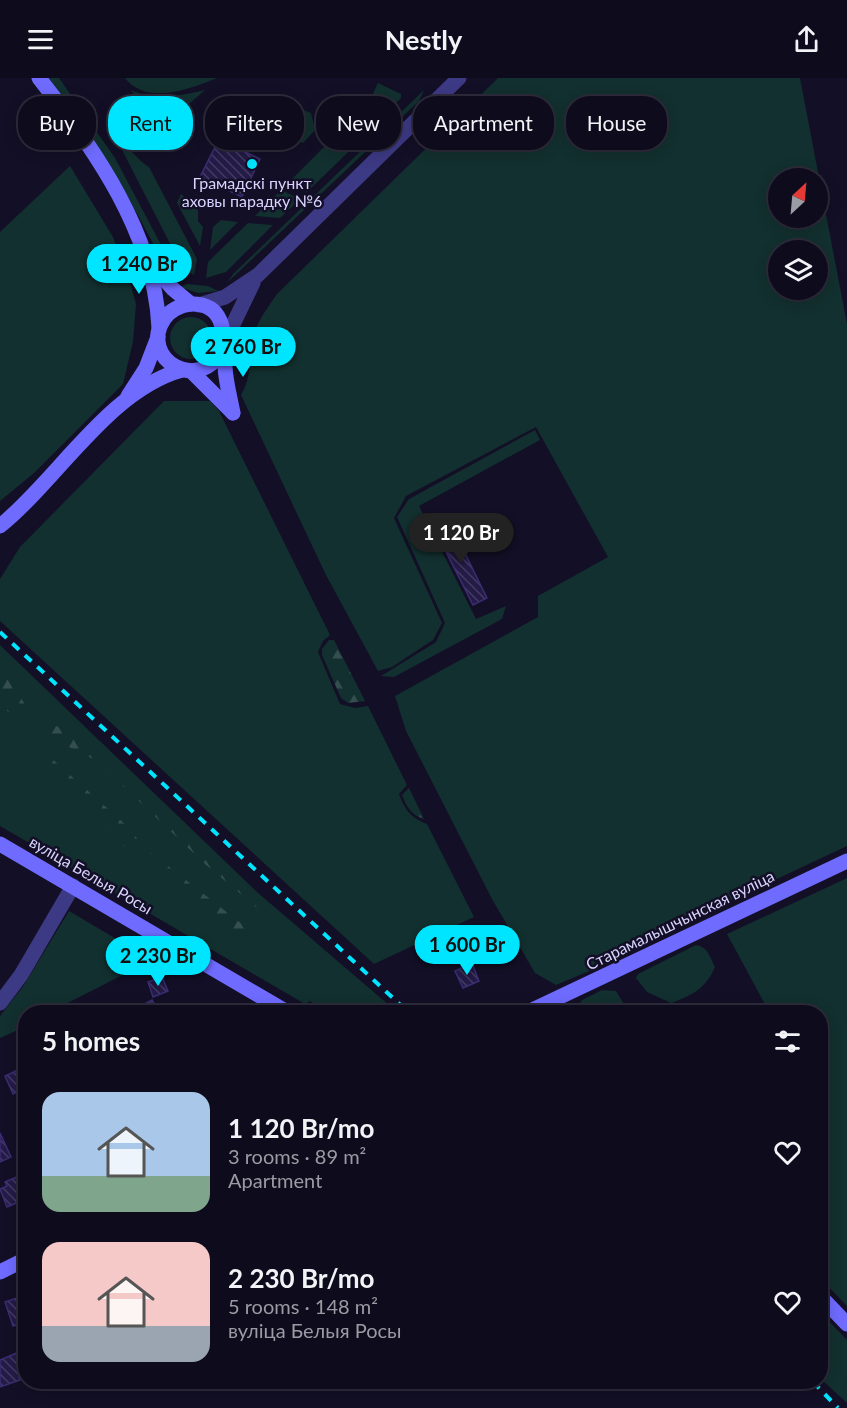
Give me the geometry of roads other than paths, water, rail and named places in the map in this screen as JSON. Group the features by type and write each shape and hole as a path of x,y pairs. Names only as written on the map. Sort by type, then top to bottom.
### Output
{"street":[{"path":"39,78 106,175 146,258 158,303 159,333 164,358 187,371 233,412 226,380 225,344 221,322 216,315 195,305 172,289 146,258"},
{"path":"1,527 125,400 146,368 159,333 171,311 225,297 258,275 459,78"},
{"path":"125,400 156,380 212,365 225,344 238,310 258,275"},
{"name":"вуліца Белыя Росы","path":"0,844 274,1005"},
{"name":"Старамалышчынская вуліца","path":"557,1005 847,861"},
{"path":"0,1003 21,975 73,886"},
{"path":"0,1272 18,1264"},
{"path":"828,1304 847,1324"}],"railway":[{"path":"0,632 400,1005"},
{"path":"820,1389 838,1408"}],"place":[{"name":"Грамадскі пункт аховы парадку №6","path":"252,164"}]}
